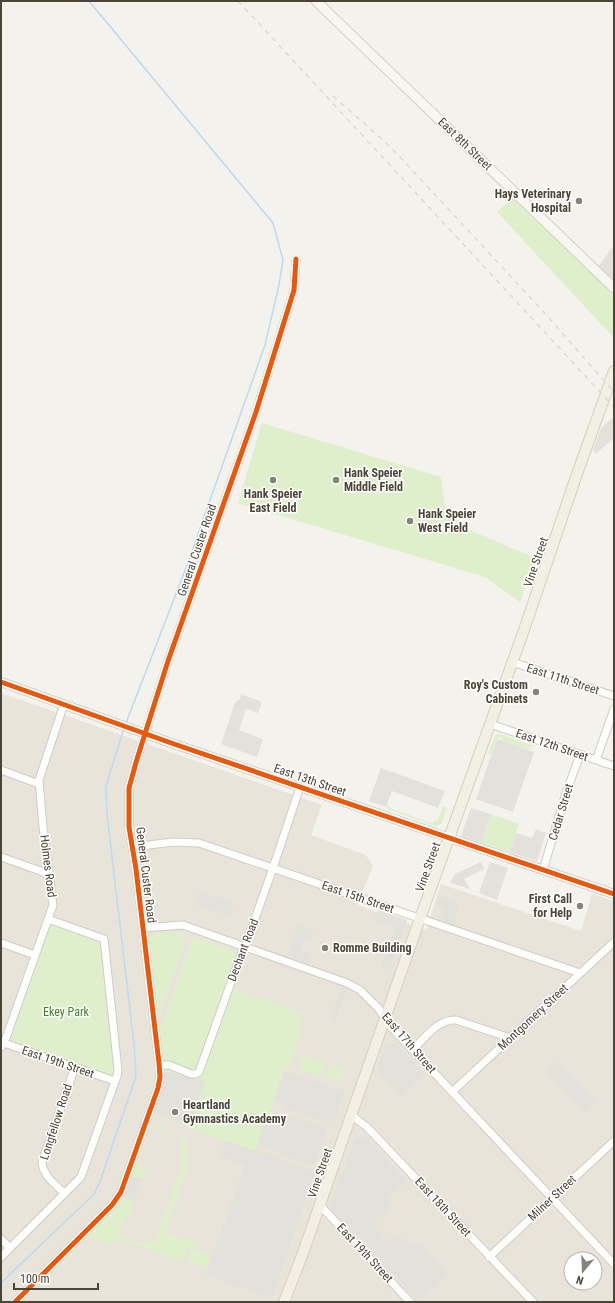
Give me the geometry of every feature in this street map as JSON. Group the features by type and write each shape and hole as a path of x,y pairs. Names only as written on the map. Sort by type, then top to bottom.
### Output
{"main road":[{"name":"East 8th Street","path":"316,1 614,288"},
{"name":"Vine Street","path":"286,1301 350,1115 614,371"}],"street":[{"name":"General Custer Road","path":"15,1302 112,1205 121,1192 158,1088 160,1077 159,1065 133,847 129,827 129,788 168,662 256,412 294,290 296,259"},
{"name":"East 11th Street","path":"512,662 614,696"},
{"name":"East 13th Street","path":"1,682 145,734 614,894"},
{"name":"Holmes Road","path":"2,1044 6,1038 53,905 39,784 64,704"},
{"path":"596,760 614,709"},
{"name":"East 12th Street","path":"490,724 614,766"},
{"name":"Cedar Street","path":"543,870 566,793 580,755"},
{"path":"1,770 39,784"},
{"name":"Dechant Road","path":"159,1065 169,1065 191,1074 199,1072 273,868 300,787"},
{"name":"East 15th Street","path":"133,847 174,842 199,843 580,973"},
{"path":"1,857 50,874"},
{"path":"1,1257 81,1177 118,1070 104,939 48,919"},
{"name":"East 17th Street","path":"143,928 183,925 355,987 378,1008 385,1019 412,1050 614,1264"},
{"name":"Montgomery Street","path":"452,1092 614,942"},
{"path":"1,943 36,955"},
{"path":"412,1050 442,1022 449,1020 456,1020 510,1038"},
{"name":"East 19th Street","path":"2,1044 115,1081"},
{"name":"Longfellow Road","path":"64,1193 46,1175 42,1167 42,1162 75,1067"},
{"name":"East 18th Street","path":"350,1115 367,1127 532,1302"},
{"name":"Milner Street","path":"489,1257 614,1141"},
{"name":"East 19th Street","path":"319,1204 410,1302"},
{"path":"1,1239 10,1248"}],"shaded area":[{"path":"614,245 614,280 598,267"},
{"path":"612,418 614,420 614,438 596,454 593,450 601,428"},
{"path":"1,693 322,805 311,835 366,855 373,866 357,905 426,930 441,884 581,931 592,894 614,901 614,1302 1,1302"},
{"path":"241,694 262,702 258,713 246,709 239,730 263,739 257,757 221,744 235,703 240,699"},
{"path":"497,739 534,752 513,812 476,799"},
{"path":"381,768 445,791 438,808 392,791 386,807 369,801"},
{"path":"471,808 491,814 481,843 461,836"},
{"path":"536,829 546,833 537,861 509,852 516,833 532,838"},
{"path":"481,862 484,869 464,879 470,889 450,883 455,874"},
{"path":"490,862 508,868 497,900 479,893"},
{"path":"199,892 234,904 230,916 195,905"},
{"path":"438,897 459,904 453,925 441,921 446,908 435,905"},
{"path":"378,910 407,920 390,970 381,966 395,927 373,919"},
{"path":"298,925 314,930 311,938 306,936 301,951 312,955 309,964 287,957"},
{"path":"342,987 347,989 335,1022 330,1020"},
{"path":"395,1043 425,1074 401,1096 376,1070 387,1044 390,1045"},
{"path":"557,1061 596,1101 585,1112 546,1072"},
{"path":"284,1071 344,1092 334,1119 329,1122 286,1108 284,1103 274,1100"},
{"path":"163,1073 173,1073 180,1076 181,1073 205,1082 190,1125 152,1112 162,1081"},
{"path":"271,1110 327,1130 314,1165 257,1144 267,1115 273,1116"},
{"path":"366,1137 407,1181 386,1199 392,1205 372,1224 388,1241 398,1237 416,1246 420,1245 447,1274 419,1301 331,1211 330,1206 355,1138"},
{"path":"226,1141 316,1172 272,1297 206,1274 245,1165 221,1156"},
{"path":"129,1175 142,1180 134,1202 122,1197"}],"green space":[{"path":"518,193 614,296 613,337 497,212"},
{"path":"262,423 441,477 445,510 463,527 535,558 520,602 485,577 238,503"},
{"path":"497,734 534,747 531,746 529,750 503,741 501,738 497,738 491,755 489,755 488,754"},
{"path":"387,804 392,809 432,823 438,820 443,806 447,808 441,824 436,826 387,809"},
{"path":"491,814 519,824 509,852 481,843"},
{"name":"Ekey Park","path":"55,926 99,941 102,944 115,1073 113,1075 15,1042 11,1038 49,929"},
{"path":"171,931 185,934 181,943 184,944 159,1016 157,1016 151,969 149,936 152,934"},
{"path":"193,937 235,951 236,954 195,1071 193,1072 162,1060 158,1034"},
{"path":"229,988 303,1013 297,1029 302,1031 290,1064 284,1071 274,1100 271,1110 273,1116 267,1115 255,1151 189,1128 205,1082 181,1074 180,1076 159,1070 163,1065 195,1074"},
{"path":"304,1055 325,1063 320,1076 299,1068"},
{"path":"329,1064 344,1070 340,1082 325,1077"},
{"path":"149,1125 186,1138 189,1163 165,1232 197,1243 187,1250 182,1261 116,1238 110,1245 85,1236 115,1208 122,1197 134,1202 127,1220 124,1219 119,1235 145,1244 146,1241 154,1244 183,1162 181,1154 182,1138 148,1127"},
{"path":"134,1162 147,1167 142,1180 129,1175"},
{"path":"195,1250 210,1254 206,1267 187,1261 190,1253"}],"waterway":[{"path":"89,1 273,223 283,260 279,285 265,345 186,568 126,723"},
{"path":"1,1283 94,1194 101,1179 136,1076 134,1044 107,814 106,786 124,728"}],"railway":[{"path":"238,1 614,407"},
{"path":"333,96 401,158 540,308 614,392"}],"cycle path":[{"path":"15,1302 112,1205 121,1192 158,1088 160,1077 159,1063 136,869 129,827 129,788 168,661 256,412 294,290 296,259"},
{"path":"1,682 174,744 614,894"}],"place":[{"name":"Hays Veterinary Hospital","path":"579,201"},
{"name":"Hank Speier East Field","path":"273,480"},
{"name":"Hank Speier Middle Field","path":"336,480"},
{"name":"Hank Speier West Field","path":"410,521"},
{"name":"Roy's Custom Cabinets","path":"536,692"},
{"name":"First Call for Help","path":"580,906"},
{"name":"Romme Building","path":"325,948"},
{"name":"Heartland Gymnastics Academy","path":"175,1112"}]}
